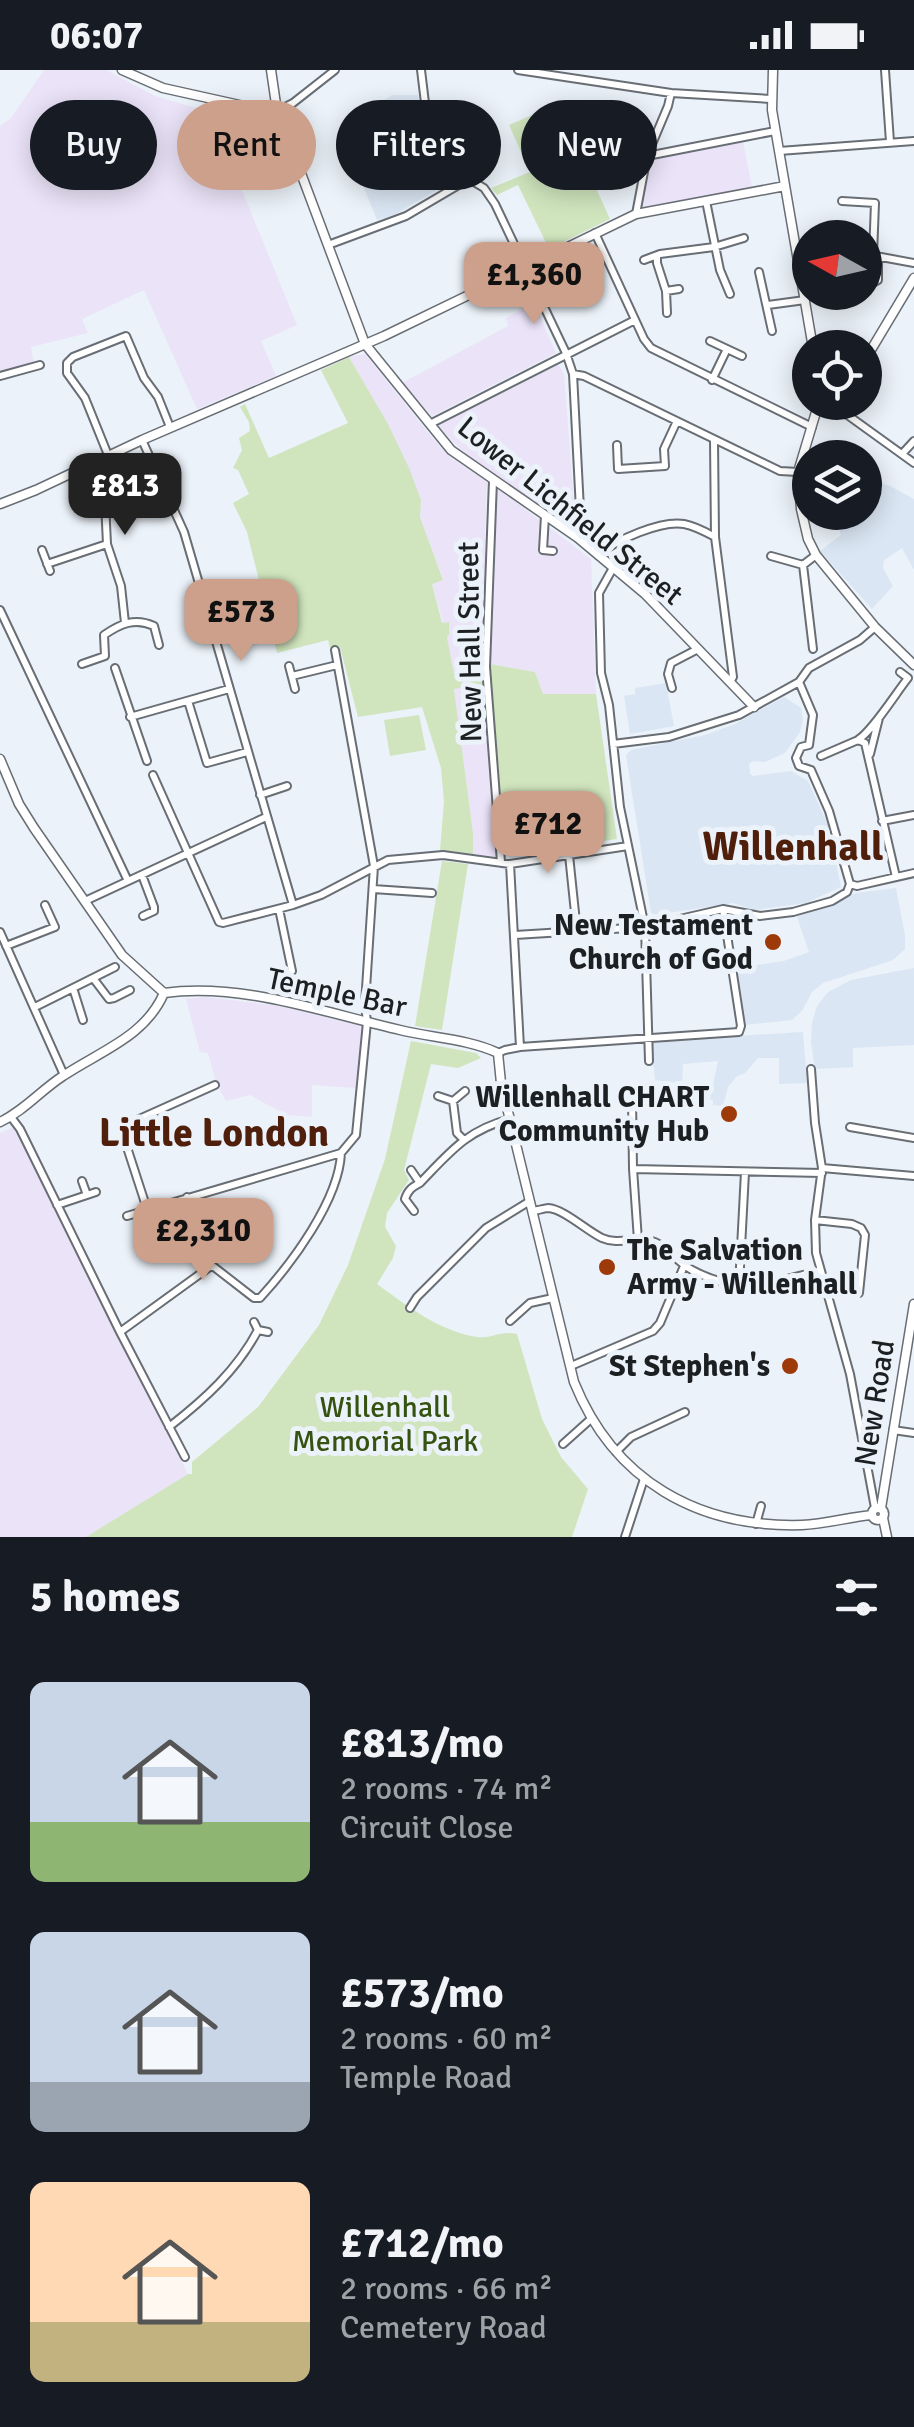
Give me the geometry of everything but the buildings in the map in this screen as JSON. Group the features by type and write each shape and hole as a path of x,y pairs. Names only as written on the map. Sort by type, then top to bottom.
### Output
{"street":[{"path":"271,70 276,100"},
{"path":"296,100 335,70"},
{"path":"421,70 425,100"},
{"path":"518,70 671,93 771,99"},
{"path":"772,70 775,131 792,224"},
{"path":"884,70 890,142"},
{"path":"123,71 164,88 217,100"},
{"path":"657,132 671,93"},
{"path":"657,154 775,131"},
{"path":"778,151 914,140"},
{"path":"0,503 364,344 636,214 785,186"},
{"name":"Lower Lichfield Street","path":"307,190 364,344 451,450 598,554 645,594 754,707"},
{"path":"328,244 406,216 450,190"},
{"path":"486,190 525,266 573,374 581,530 578,538"},
{"path":"636,214 641,190"},
{"path":"706,201 714,247 730,294"},
{"path":"842,201 875,203 874,220"},
{"path":"595,233 651,348 812,427"},
{"path":"644,260 744,238"},
{"path":"657,256 667,313"},
{"path":"882,257 914,263"},
{"path":"759,272 772,332"},
{"path":"882,332 914,279"},
{"path":"666,291 679,289"},
{"path":"768,305 792,302"},
{"path":"430,424 635,320"},
{"path":"108,455 85,398 68,372 67,363 73,357 126,336 170,428"},
{"path":"710,342 742,356"},
{"path":"712,380 726,349"},
{"path":"0,376 40,365"},
{"path":"573,374 780,471 792,472"},
{"path":"617,445 618,469 665,466 664,449 677,420"},
{"path":"807,440 814,420"},
{"path":"858,420 914,463"},
{"path":"142,440 184,532 293,905"},
{"path":"714,440 715,537 733,676 730,682"},
{"path":"902,454 914,440"},
{"path":"90,464 105,502 107,544 121,586 125,623"},
{"name":"New Hall Street","path":"493,480 486,667 514,935 520,1048"},
{"path":"546,516 543,550 553,552"},
{"path":"598,554 633,534 669,524 682,523 715,537"},
{"path":"806,530 816,555 876,627 914,665"},
{"path":"42,550 48,568 107,544"},
{"path":"804,565 816,555"},
{"path":"771,556 804,565"},
{"path":"804,565 813,649"},
{"path":"614,568 601,587 599,599 600,673 609,705 620,807 644,928 648,1061"},
{"path":"0,610 128,881"},
{"path":"82,664 104,656 104,635 125,623 144,621 154,626 159,644"},
{"path":"613,744 669,737 738,715 799,682 809,668 845,650 876,627"},
{"path":"672,688 668,674 671,663 699,648"},
{"path":"127,1216 340,1153 356,1135 374,866 334,650"},
{"path":"292,676 337,664"},
{"path":"290,666 295,688"},
{"path":"115,668 147,761"},
{"path":"821,756 868,733 911,680 900,672"},
{"path":"799,682 813,714 809,745"},
{"path":"130,718 229,688"},
{"path":"188,701 207,762 247,752"},
{"path":"870,756 880,715"},
{"path":"858,740 864,740 870,756 896,877"},
{"path":"514,935 644,928 723,909 760,916 807,910 841,896 850,884 829,811 811,770 800,766 796,758 798,750 809,745 821,756 818,766 811,770"},
{"path":"0,759 27,816 122,956 164,993 137,1030 64,1075 0,1122"},
{"path":"153,775 219,922 223,923 293,905 388,860 443,855 506,863 628,846"},
{"path":"260,795 287,786"},
{"path":"882,821 914,815"},
{"path":"85,901 266,817"},
{"path":"568,855 578,932"},
{"path":"850,884 857,886 914,873"},
{"path":"142,875 154,907 154,911 143,916"},
{"path":"373,888 432,893"},
{"path":"6,946 56,927 45,905"},
{"path":"279,909 292,972"},
{"path":"723,909 739,1032 520,1048 498,1053 498,1069 570,1366 592,1418 616,1452 644,1479 673,1498 756,1524 810,1525 878,1514"},
{"path":"0,932 64,1075"},
{"path":"35,1007 115,967"},
{"path":"93,978 109,998 130,990"},
{"path":"73,988 83,1020"},
{"name":"Temple Bar","path":"164,993 212,991 282,1002 498,1053"},
{"path":"811,1069 822,1171 816,1254 850,1374 885,1537"},
{"path":"147,1209 126,1144 128,1124 214,1085"},
{"path":"453,1101 465,1091"},
{"path":"438,1096 453,1101"},
{"path":"632,1098 638,1240"},
{"path":"453,1101 458,1133 463,1139"},
{"path":"11,1117 185,1456"},
{"path":"414,1211 405,1199 408,1192 463,1139 484,1126 510,1119"},
{"path":"850,1127 914,1138"},
{"path":"187,1197 210,1266 254,1298 260,1298 317,1222 340,1171 340,1153"},
{"path":"633,1168 914,1176"},
{"path":"411,1170 420,1183"},
{"path":"739,1286 745,1172"},
{"path":"82,1180 86,1195"},
{"path":"57,1205 96,1192"},
{"path":"410,1308 486,1228 530,1201"},
{"path":"533,1211 551,1208 613,1241 655,1242 684,1266 719,1282 757,1287 819,1271"},
{"path":"816,1220 861,1228 865,1236 859,1293"},
{"path":"120,1332 210,1266"},
{"path":"570,1366 653,1331 684,1266"},
{"path":"510,1321 530,1303 553,1298"},
{"name":"New Road","path":"878,1514 910,1355 914,1304"},
{"path":"169,1426 220,1384 247,1350 256,1326 268,1332"},
{"path":"616,1452 631,1437 685,1412"},
{"path":"562,1444 592,1418"},
{"path":"894,1430 914,1433"},
{"path":"624,1537 644,1479"},
{"path":"756,1524 762,1506"}],"shaded area":[{"path":"44,70 106,70 155,96 177,102 177,190 242,190 297,325 261,341 276,376 197,409 144,290 82,319 88,333 31,347 34,364 0,373 0,126 11,118"},
{"path":"392,95 418,95 419,100 384,100"},
{"path":"743,141 752,188 641,207 642,190 657,190 657,156"},
{"path":"365,190 437,190 394,215 377,220"},
{"path":"534,303 556,353 432,416 402,383 508,326 506,318"},
{"path":"365,354 451,458 487,482 485,537 496,857 473,854 454,688 482,685 482,676 454,675 447,636 449,622 443,623 432,583 443,579 420,517 421,500 388,424 349,357"},
{"path":"558,364 564,374 576,531 479,465 437,424"},
{"path":"882,483 914,499 914,570 902,548 884,560 883,568 893,586 872,609 820,551 841,535 839,530 882,530"},
{"path":"497,488 591,559 596,694 543,694 535,672 490,664"},
{"path":"666,683 674,726 630,734 624,696 635,694 635,688"},
{"path":"784,697 801,708 800,732 785,753 749,764 750,774 791,771 808,781 828,825 841,887 806,903 754,910 733,903 651,913 626,755 631,750 705,735 735,724"},
{"path":"896,888 905,949 893,960 823,983 792,1020 744,1025 737,968 784,961 809,952 797,917 856,893"},
{"path":"914,968 914,1045 853,1048 853,1067 815,1069 812,1023 817,1006 828,992 851,980"},
{"path":"205,997 280,1006 362,1026 356,1088 312,1085 312,1117 286,1115 250,1095 226,1101 208,1053 200,1052 186,999"},
{"path":"803,1032 807,1083 779,1084 779,1058 758,1058 728,1087 723,1106 713,1105 710,1099 718,1061 683,1064 682,1084 655,1080 651,1041"},
{"path":"14,1127 188,1474 86,1537 0,1537 0,1133"}],"green space":[{"path":"521,120 521,152 509,125"},
{"path":"521,176 521,190 597,190 610,219 549,249 518,185 497,195 493,190 501,190 501,184"},
{"path":"349,357 388,424 421,500 420,517 443,580 432,584 442,623 449,622 447,637 454,674 483,676 482,685 454,689 473,854 440,850 444,802 441,768 422,707 358,717 340,647 330,648 328,640 277,653 247,532 233,503 249,494 238,470 233,468 242,450 239,438 250,431 240,407 245,404 269,458 348,423 321,370"},
{"path":"490,664 535,672 543,694 596,694 617,839 511,854 505,851"},
{"path":"419,715 426,750 390,756 384,720"},
{"path":"442,861 468,864 442,1030 415,1026"},
{"name":"Willenhall Memorial Park","path":"411,1041 476,1053 481,1058 458,1068 431,1064 404,1170 409,1180 387,1213 385,1227 396,1246 377,1284 424,1316 463,1334 517,1334 542,1419 561,1457 588,1489 572,1537 86,1537 192,1474 192,1462 258,1407 319,1325 348,1265 385,1159"}],"place":[{"name":"New Testament Church of God","path":"773,942"},
{"name":"Willenhall CHART Community Hub","path":"729,1114"},
{"name":"The Salvation Army - Willenhall","path":"607,1267"},
{"name":"St Stephen's","path":"790,1366"}],"district":[{"name":"Willenhall","path":"793,847"},
{"name":"Little London","path":"214,1133"}]}
